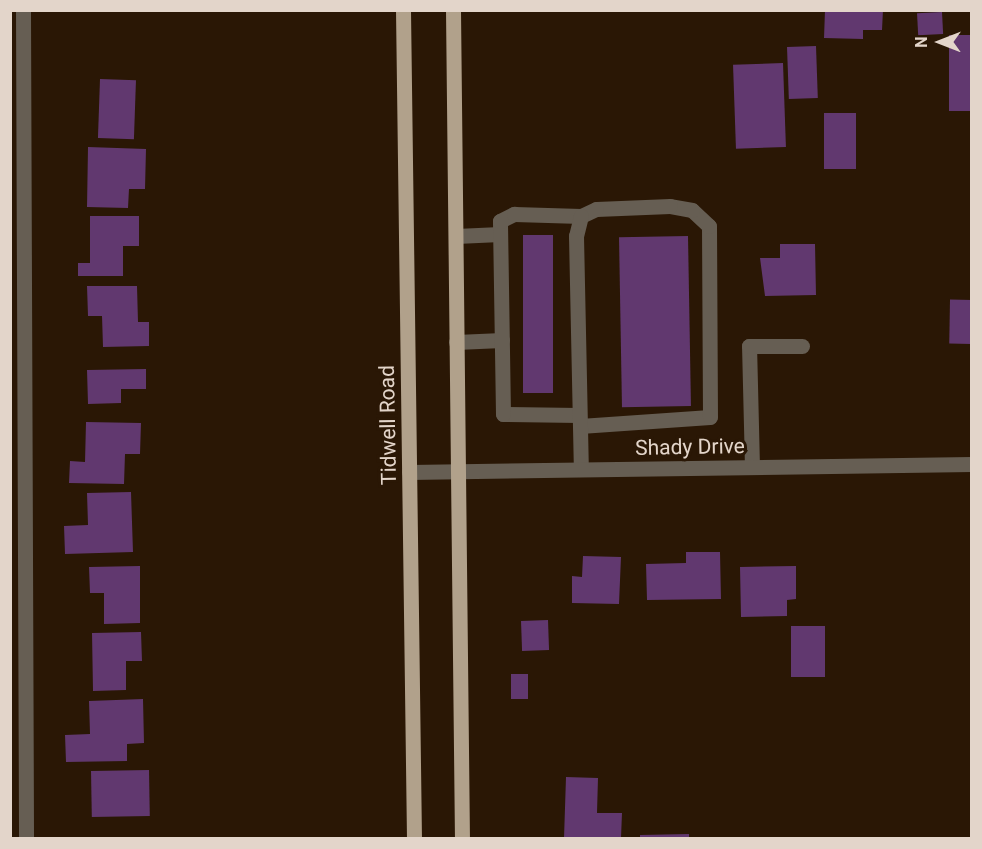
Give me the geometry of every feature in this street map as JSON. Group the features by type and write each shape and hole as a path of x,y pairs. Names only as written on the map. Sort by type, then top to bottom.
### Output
{"main road":[{"name":"Tidwell Road","path":"403,10 414,838"},
{"path":"453,10 462,838"}],"street":[{"path":"23,10 26,838"},
{"path":"670,206 692,210 709,226 710,417 580,421 503,414 500,234 500,221 514,214 581,216 596,209 670,206"},
{"path":"581,216 576,236 581,469"},
{"path":"456,236 500,234"},
{"path":"456,342 502,340"},
{"path":"752,467 749,346 802,345"},
{"name":"Shady Drive","path":"409,472 972,464"}],"building":[{"path":"825,10 883,10 882,30 863,30 863,39 824,38"},
{"path":"942,12 943,34 918,35 917,13"},
{"path":"949,35 972,35 972,111 949,111"},
{"path":"816,46 818,98 789,99 787,47"},
{"path":"783,63 786,147 736,149 733,65"},
{"path":"100,79 136,80 134,139 98,138"},
{"path":"824,113 856,113 856,169 824,169"},
{"path":"88,147 146,149 145,189 129,189 128,208 87,207"},
{"path":"90,216 139,216 139,246 123,246 123,276 78,276 78,263 90,263"},
{"path":"523,235 553,235 553,393 523,393"},
{"path":"688,236 691,406 622,407 619,237"},
{"path":"780,244 815,244 816,295 765,296 760,258 780,258"},
{"path":"87,286 137,286 138,322 149,322 149,346 103,347 102,316 88,316"},
{"path":"950,300 972,300 971,344 949,344"},
{"path":"146,369 146,389 121,389 121,403 88,404 87,370"},
{"path":"86,422 141,423 140,454 125,454 124,484 69,483 70,461 85,462"},
{"path":"131,492 133,552 65,554 64,526 88,525 87,493"},
{"path":"686,552 720,552 721,599 647,600 646,564 686,563"},
{"path":"583,556 621,557 619,604 572,603 572,576 582,577"},
{"path":"140,566 140,623 104,624 104,593 90,593 89,567"},
{"path":"796,566 796,599 787,600 787,616 741,617 740,567"},
{"path":"548,620 549,650 522,651 521,621"},
{"path":"791,626 825,626 825,677 791,677"},
{"path":"141,632 142,661 126,661 126,690 93,691 92,633"},
{"path":"511,674 528,674 528,699 511,699"},
{"path":"143,699 144,743 127,744 127,761 66,762 65,735 90,734 89,701"},
{"path":"149,770 150,816 92,817 91,771"},
{"path":"566,777 598,778 597,813 622,813 621,838 564,838"},
{"path":"689,834 689,838 640,838 640,835"}]}
